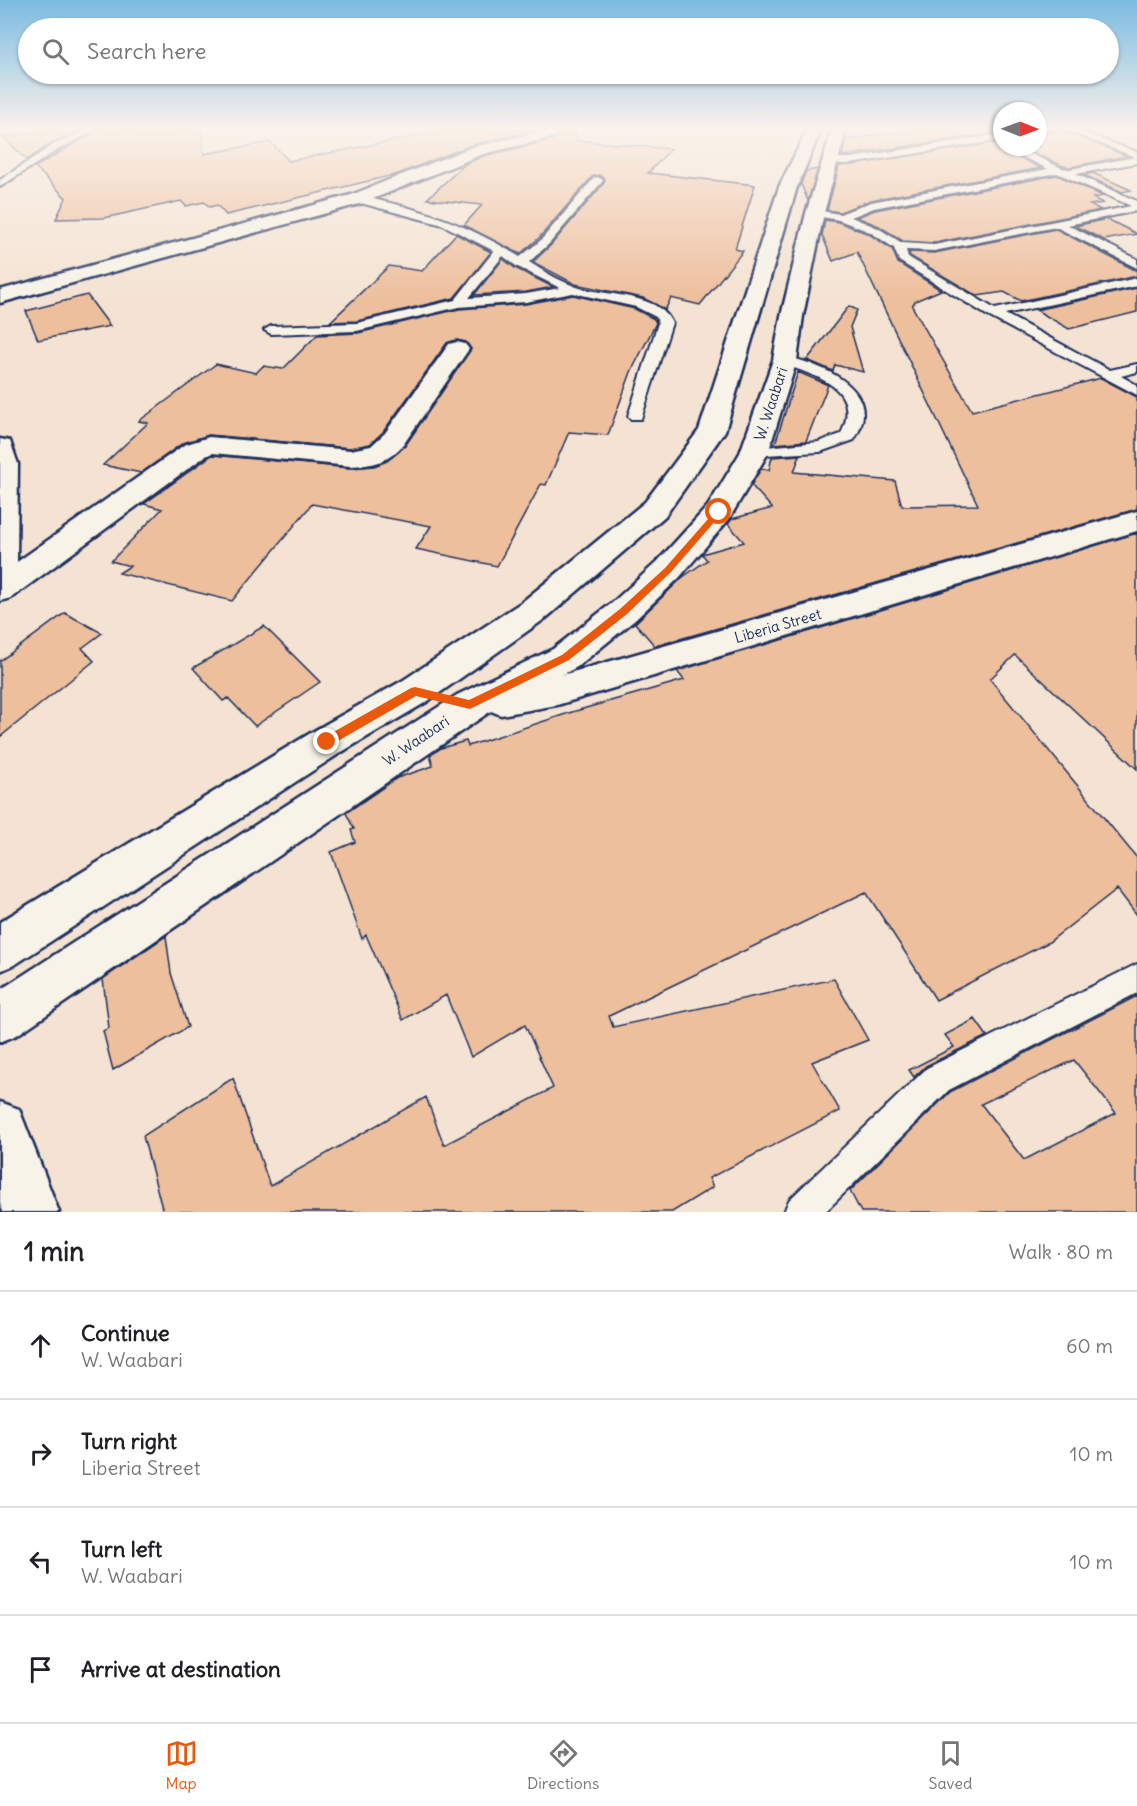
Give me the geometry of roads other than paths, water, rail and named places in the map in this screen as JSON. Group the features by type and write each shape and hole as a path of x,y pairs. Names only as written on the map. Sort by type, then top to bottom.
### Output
{"main road":[{"path":"0,297 357,199 388,187"},
{"path":"0,948 327,742 415,691 534,610 655,509 712,431 788,187"},
{"name":"W. Waabari","path":"0,1018 470,705 565,657 624,611 668,570 719,512 754,453 785,360 792,316 828,215 831,187"},
{"path":"1,589 194,451 209,445 350,458 369,457 381,452 394,439 457,349"},
{"path":"0,447 4,464 1,589"},
{"name":"Liberia Street","path":"415,691 470,705 557,691 1137,521"},
{"path":"0,1128 31,1212"}],"lane":[{"path":"520,263 545,242 592,187"},
{"path":"828,215 969,187"},
{"path":"1094,187 1137,206"},
{"path":"357,199 432,216 475,234 520,263 572,290 648,306 662,312 665,316 636,416"},
{"path":"828,215 874,230 899,246 934,248 1137,206"},
{"path":"1056,223 1137,264"},
{"path":"899,246 903,259 993,313 1137,391"},
{"path":"459,303 501,250"},
{"path":"993,313 1137,282"},
{"path":"272,330 357,327 459,303 526,298 572,290"},
{"path":"754,453 820,447 848,437 856,416 851,394 836,381 785,360"},
{"path":"1108,375 1137,368"},
{"path":"801,1212 938,1079 1137,978"}]}
